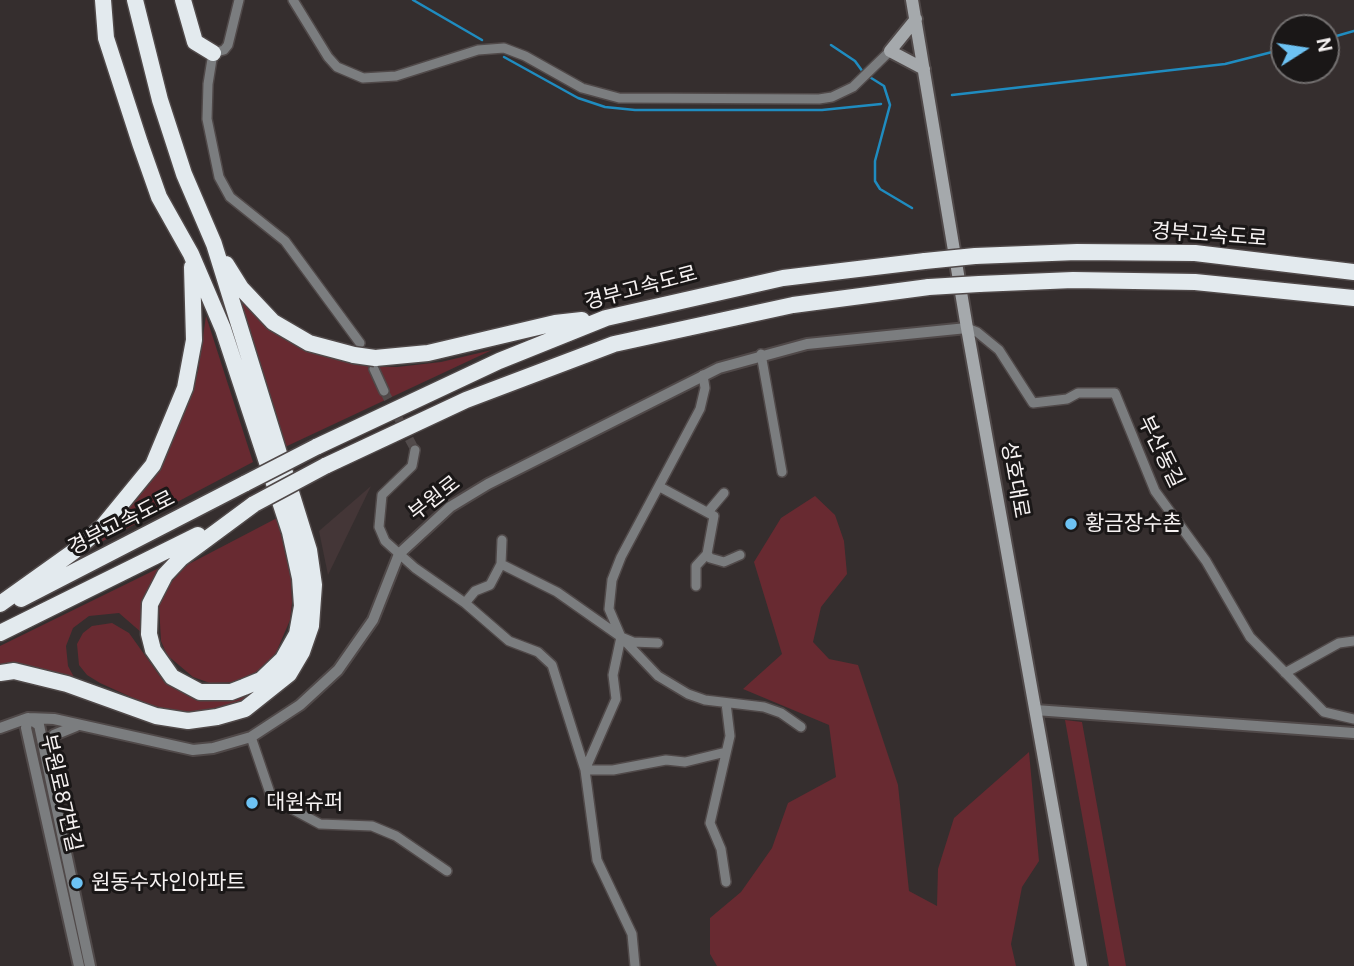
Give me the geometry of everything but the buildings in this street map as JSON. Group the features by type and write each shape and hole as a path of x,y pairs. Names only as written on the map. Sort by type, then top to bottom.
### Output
{"highway":[{"path":"103,0 106,38 144,154 159,197 191,254 223,329 290,532 300,578 302,606 292,643 283,659 261,680 231,692 200,692 172,677 153,650 149,634 150,604 165,575 181,558 254,504"},
{"path":"0,673 14,671 67,684 144,712 188,721 217,717 245,709 289,674 302,652 315,604 309,550 214,244 184,174 160,100 135,0"},
{"path":"183,0 195,42 213,53"},
{"path":"214,244 241,288 273,322 309,342 357,349 374,363 428,354 555,323 606,318"},
{"name":"경부고속도로","path":"0,607 316,447 499,361 606,318 783,278 975,256 1077,252 1195,253 1354,272"},
{"path":"0,607 74,552 103,526 153,465 185,388 194,340 191,254"},
{"path":"0,633 167,553 325,466 466,400 614,344 793,305 929,287 1073,280 1195,282 1354,298"}],"main road":[{"name":"성호대로","path":"912,0 967,328 1077,945 1084,966"},
{"path":"916,19 890,51 924,69"}],"street":[{"path":"239,0 228,45 224,50 213,53 207,119 211,150 230,197 285,241 357,349"},
{"path":"293,0 328,57 337,67 363,78 396,76 489,48 514,51 582,88 619,98 819,99 843,93 866,77 890,51"},
{"name":"부원로","path":"0,728 27,718 54,719 193,750 213,748 251,737 300,705 338,670 373,620 399,555 450,508 488,484 703,375 761,354 826,341 967,328"},
{"name":"부산동길","path":"967,328 977,332 999,350 1033,403 1067,399 1078,393 1115,393 1155,491 1206,561 1250,637 1324,712 1354,719"},
{"path":"761,354 782,472"},
{"path":"374,363 384,391"},
{"path":"585,770 616,699 613,675 621,638 609,609 612,580 621,557 700,409 705,388 703,375"},
{"path":"415,450 412,466 386,490 380,502 379,527 385,541 399,555 466,603 509,641 538,652 552,665 585,770 597,860 632,934 635,966"},
{"path":"660,487 708,512 716,522 707,554 696,566 696,586"},
{"path":"708,512 724,494"},
{"path":"466,603 475,592 490,584 500,564 502,540"},
{"path":"707,554 710,558 724,562 740,555"},
{"path":"500,564 557,593 621,638 658,676 688,694 781,713 801,727"},
{"path":"621,638 633,642 657,643"},
{"path":"1285,673 1339,643 1354,641"},
{"path":"726,703 730,736 710,823 721,849 726,881"},
{"path":"1035,709 1354,733"},
{"name":"부원로87번길","path":"79,966 81,947 45,753 39,725 27,718 26,728 81,947 90,966"},
{"path":"45,753 47,743 54,735 67,727 82,725"},
{"path":"251,737 271,796 279,803 320,824 372,826 396,836 447,871"},
{"path":"585,770 613,770 666,760 685,761 726,752"}],"shaded area":[{"path":"238,296 277,333 320,355 366,366 397,367 441,362 492,350 285,447"},
{"path":"206,316 253,462 86,550 144,488 171,443 198,371"},
{"path":"371,486 328,575 319,531"},
{"path":"815,496 835,515 844,541 847,574 821,607 813,642 829,659 858,665 898,785 909,891 937,906 938,869 954,818 1029,752 1039,861 1022,887 1011,944 1016,966 717,966 710,954 710,918 741,892 772,848 788,803 836,777 829,725 743,689 782,654 754,562 781,518"},
{"path":"277,518 291,576 292,603 290,620 275,655 263,668 239,682 210,683 193,677 167,655 161,641 159,605 168,586 187,565"},
{"path":"161,567 147,593 142,633 119,613 89,616 73,628 66,646 68,666 75,679 0,665 0,646"},
{"path":"112,623 129,633 164,682 185,692 260,688 235,708 207,713 162,711 100,683 87,675 79,665 77,644 83,633 92,626"},
{"path":"1065,720 1082,722 1126,966 1109,966"}],"waterway":[{"path":"413,0 482,40"},
{"path":"1340,35 1354,31"},
{"path":"831,45 855,61 863,72"},
{"path":"952,95 1225,64 1270,53"},
{"path":"504,57 578,98 605,107 635,110 822,110 881,104"},
{"path":"868,76 884,86 890,105 875,161 875,181 880,189 912,208"}],"tunnel":[{"path":"384,391 415,450"}],"place":[{"name":"황금장수촌","path":"1071,524"},
{"name":"대원슈퍼","path":"252,803"},
{"name":"원동수자인아파트","path":"77,883"}]}
